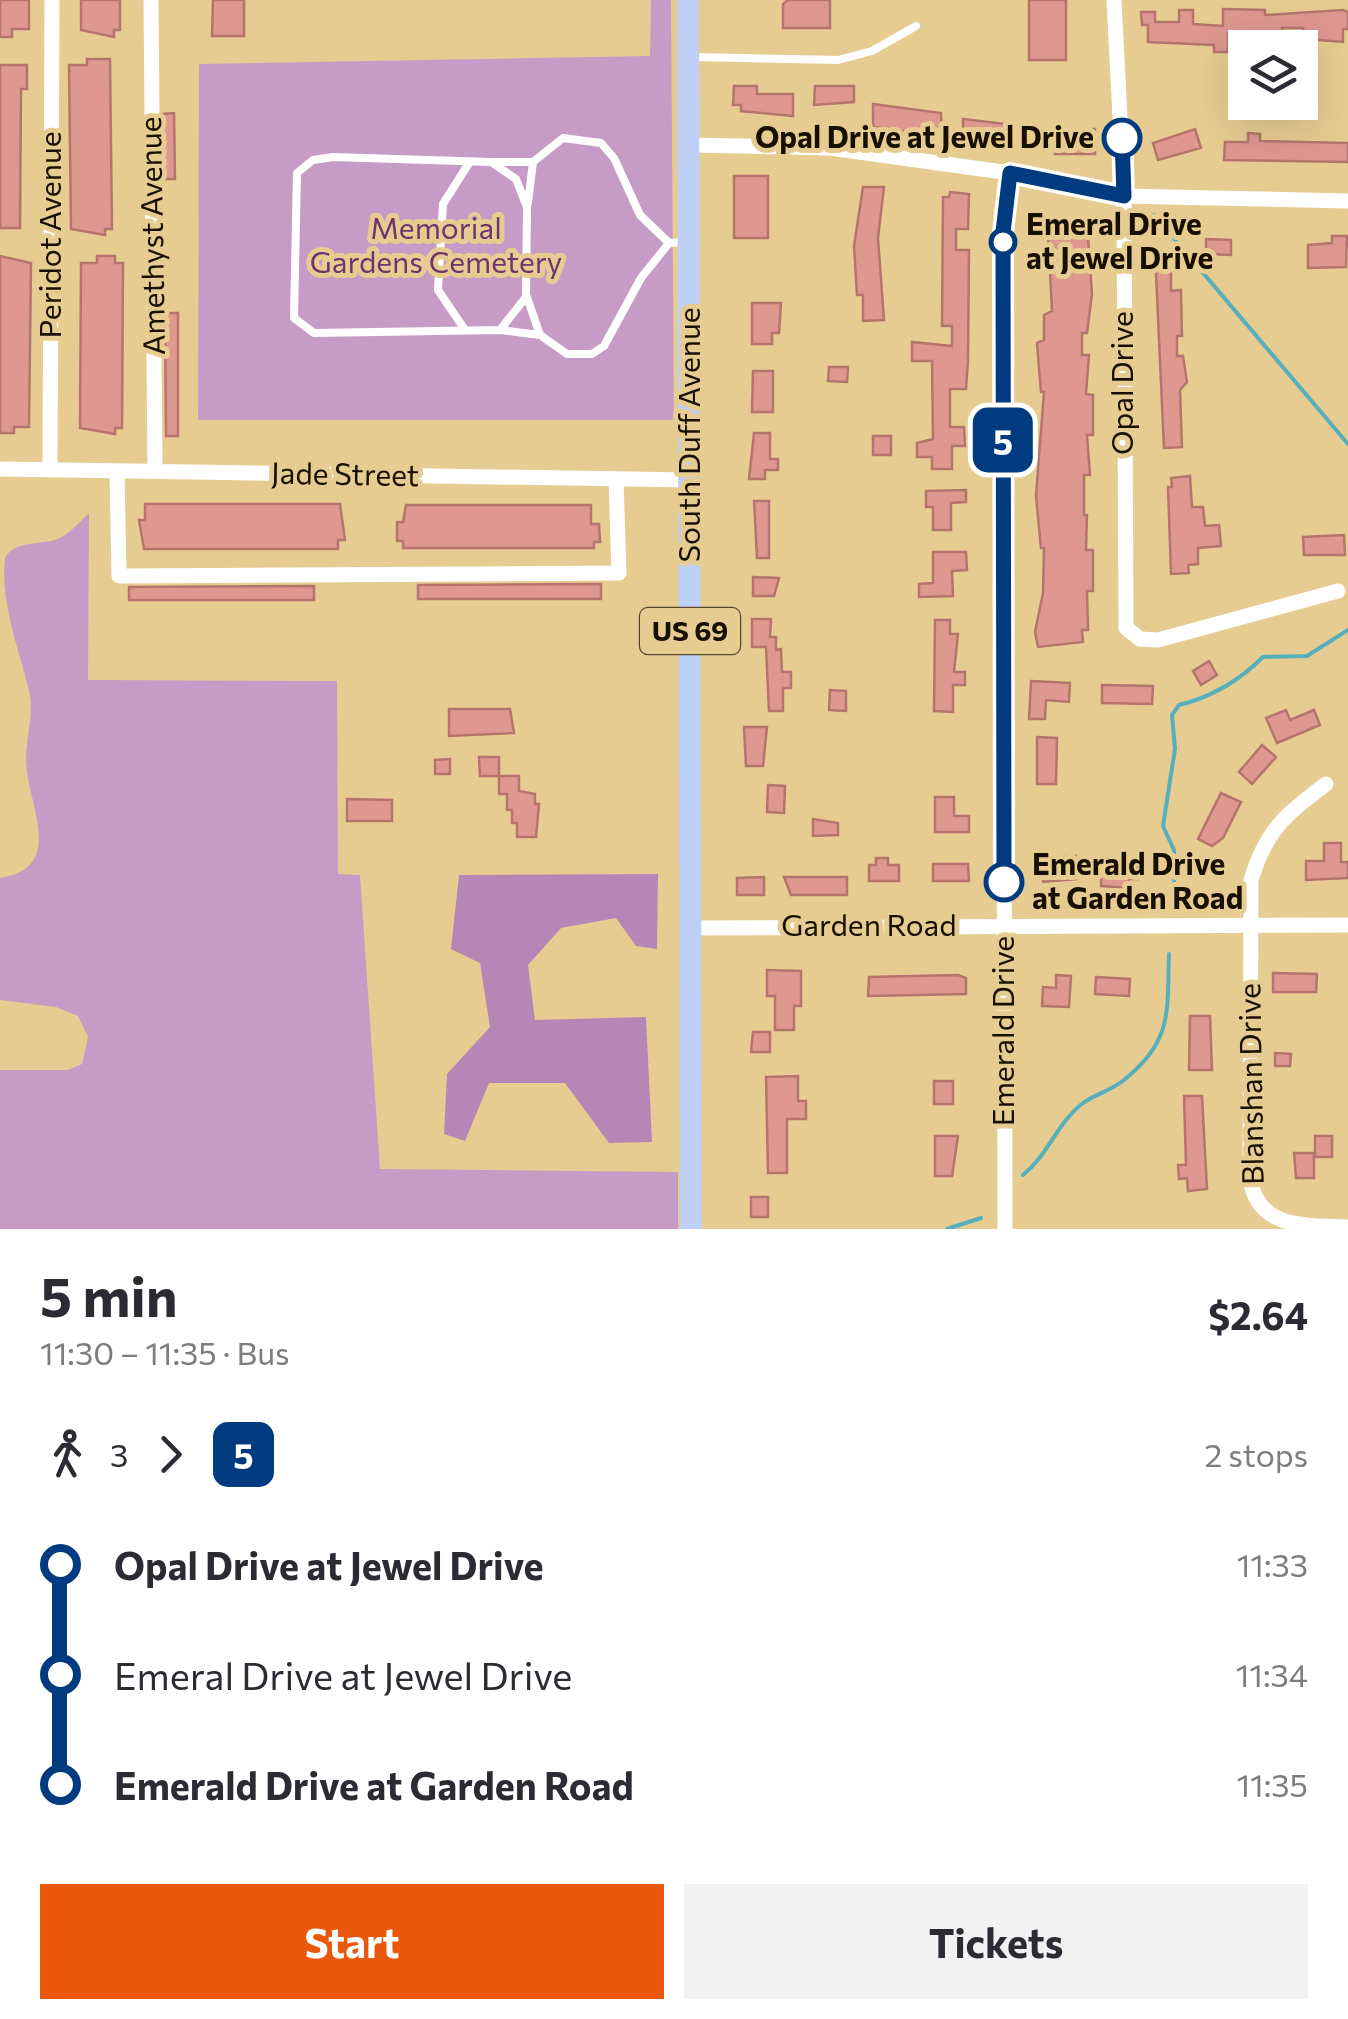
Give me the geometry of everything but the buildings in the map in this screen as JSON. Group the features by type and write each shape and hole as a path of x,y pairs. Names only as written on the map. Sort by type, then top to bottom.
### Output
{"main road":[{"name":"South Duff Avenue","path":"688,0 689,144 680,242 690,480 691,1229"}],"street":[{"name":"Peridot Avenue","path":"50,470 52,0"},
{"name":"Amethyst Avenue","path":"151,0 156,472"},
{"name":"Opal Drive","path":"1114,0 1124,196 1122,610 1126,628 1140,638 1158,640 1338,591"},
{"path":"689,144 830,148 1010,173 1124,196 1348,200"},
{"name":"Emerald Drive","path":"1004,1229 1003,232 1010,173"},
{"name":"Jade Street","path":"0,469 690,480"},
{"path":"117,471 119,576 619,573 616,479"},
{"name":"Blanshan Drive","path":"1326,784 1280,818 1261,848 1250,880 1252,1196 1259,1209 1274,1220 1348,1227"},
{"name":"Garden Road","path":"690,928 1348,925"}],"lane":[{"path":"688,57 838,60 872,51 916,26"},
{"path":"562,138 601,143 620,168 640,214 680,242 641,278 604,346 592,354 567,354 540,336 500,330 314,333 294,318 296,172 312,160 333,157 533,162 562,138"},
{"path":"491,162 516,180 527,207"},
{"path":"533,162 527,207 526,296 540,336"},
{"path":"465,330 438,290 443,204 469,163"},
{"path":"500,330 526,296"}],"green space":[{"name":"Memorial Gardens Cemetery","path":"651,0 671,0 674,420 198,420 199,64 650,56"},
{"path":"89,513 88,680 337,681 338,874 360,875 380,1169 678,1172 678,1229 0,1229 0,1070 68,1070 82,1064 88,1037 78,1016 56,1007 0,1000 0,878 21,871 33,861 39,830 27,775 29,690 8,608 5,558 22,545 60,538"}],"shaded area":[{"path":"658,874 657,949 636,946 616,918 561,928 528,965 535,1020 646,1017 652,1142 609,1143 565,1083 489,1083 465,1141 444,1134 447,1074 490,1027 480,963 451,949 459,875"}],"waterway":[{"path":"1154,215 1348,444"},
{"path":"1174,893 1174,850 1163,826 1175,749 1172,715 1179,705 1224,687 1263,657 1307,656 1348,630"},
{"path":"1023,1175 1074,1111 1124,1080 1151,1052 1167,1009 1169,954"},
{"path":"947,1229 981,1218"}],"bus line":[{"name":"5","path":"1004,882 1003,232 1010,173 1124,196 1122,138"}],"place":[{"name":"Opal Drive at Jewel Drive","path":"1122,138"},
{"name":"Emeral Drive at Jewel Drive","path":"1003,242"},
{"name":"Emerald Drive at Garden Road","path":"1004,882"}]}
